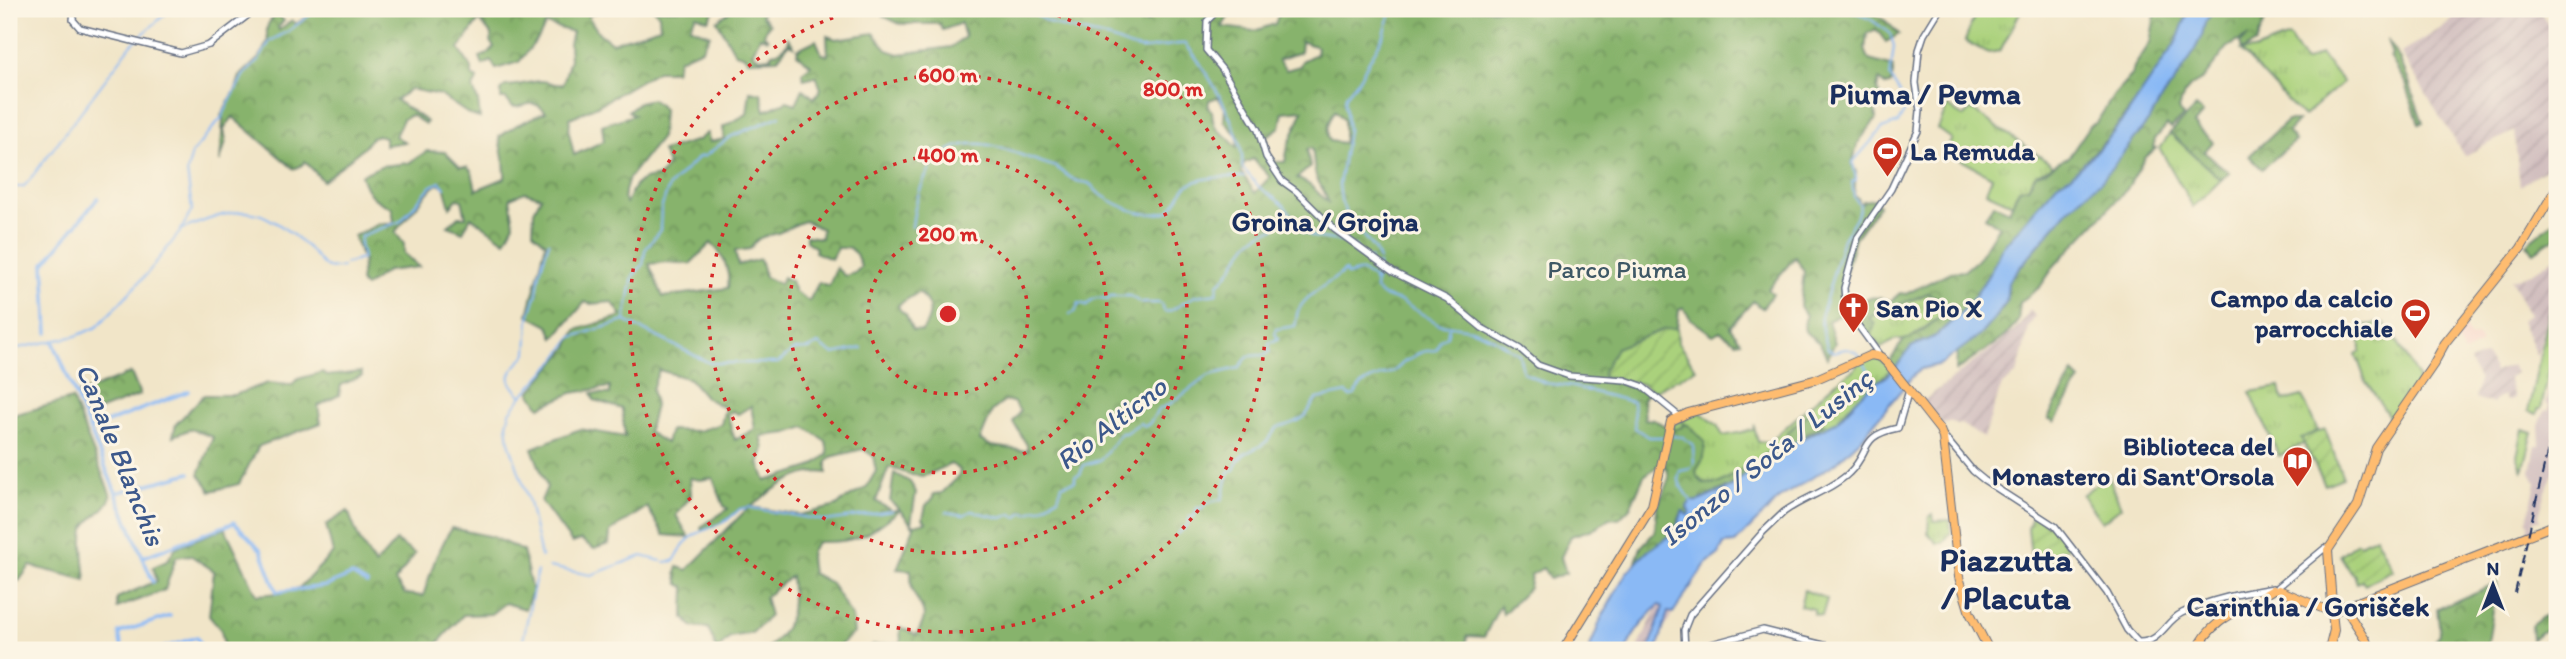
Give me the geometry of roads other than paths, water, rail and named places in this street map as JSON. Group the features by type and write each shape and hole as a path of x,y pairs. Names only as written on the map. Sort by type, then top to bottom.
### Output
{"main road":[{"path":"2329,650 2338,608 2327,548 2358,505 2368,467 2387,430 2433,365 2445,343 2521,248 2557,187"},
{"path":"1563,650 1652,506 1670,423 1679,416 1814,380 1861,358 1881,357 1909,390 1949,447 1959,577 1970,613 1989,650"},
{"path":"2198,650 2211,629 2259,595 2276,589 2318,607 2338,608 2557,524"},
{"path":"2338,608 2366,640 2368,650"}],"street":[{"path":"74,9 73,20 80,28 181,53 209,45 256,9"},
{"path":"1219,9 1207,21 1206,50 1237,91 1258,130 1266,158 1275,172 1334,229 1393,272 1447,299 1476,324 1520,349 1538,365 1569,376 1616,379 1642,386 1679,416"},
{"path":"1881,357 1849,313 1844,292 1858,237 1891,190 1918,131 1920,111 1916,83 1919,50 1924,35 1940,9"},
{"path":"1861,358 1870,349 1871,342"},
{"path":"1844,650 1759,630 1687,650 1684,630 1690,615 1763,532 1800,501 1843,479 1859,460 1872,436 1898,428 1909,390"},
{"path":"1949,447 1984,480 2055,527 2107,593 2127,630 2138,642 2151,641 2183,612 2235,595 2259,595"},
{"path":"2276,589 2327,548"}],"water":[{"path":"2189,9 2215,9 2205,22 2202,35 2190,59 2162,97 2150,119 2101,181 2069,209 2013,275 2008,282 2006,302 1980,335 1941,364 1921,369 1862,438 1836,463 1781,497 1735,543 1724,544 1719,554 1706,564 1673,613 1668,612 1657,650 1649,650 1663,607 1659,605 1632,637 1626,650 1589,650 1601,619 1626,573 1648,551 1675,532 1683,511 1687,515 1690,514 1687,507 1690,502 1732,487 1742,477 1764,465 1791,444 1836,422 1870,386 1886,377 1897,366 1911,347 1936,336 1960,314 1991,271 2001,249 2057,184 2071,176 2104,144 2127,115 2177,41"}],"waterway":[{"path":"9,187 23,187 28,182 132,44 171,9"},
{"path":"9,350 76,336 97,327 146,275 180,232 192,210 187,172 192,153 222,117 243,76 259,60 270,41 318,9"},
{"path":"1027,9 1057,26 1098,35 1137,48 1185,44 1194,54 1223,103 1238,138 1242,167 1259,187 1284,205 1302,231 1314,237 1347,242"},
{"path":"1379,260 1374,249 1347,216 1339,185 1348,130 1346,95 1357,82 1384,35 1390,15 1386,9"},
{"name":"Isonzo / Soča / Lusinç","path":"1850,9 1890,33 1894,46 1890,77 1908,106 1898,123 1882,129 1853,162 1856,180 1852,182 1854,197 1860,205 1857,216 1843,239 1821,317 1828,349 1834,352 1851,350 1860,356"},
{"path":"625,321 633,276 643,265 645,250 660,230 661,209 669,186 699,157 705,156 730,137 780,116"},
{"path":"912,227 919,195 932,166 942,155 970,144 997,147 1054,166 1073,180 1090,184 1098,193 1115,203 1143,213 1170,210 1184,189 1199,180 1244,177"},
{"path":"345,264 363,258 361,236 401,221 430,187 440,182 445,188"},
{"path":"48,333 44,264 98,198"},
{"path":"183,229 226,214 250,212 268,218 285,229 326,267 342,267"},
{"path":"1070,314 1075,312 1079,303 1087,305 1096,298 1108,300 1110,296 1130,296 1141,303 1160,303 1165,312 1195,296 1217,293 1218,284 1247,245 1254,238 1274,229 1276,224 1293,216"},
{"path":"541,557 529,502 509,442 507,424 510,412 522,396 511,383 510,374 527,353 529,317 549,242"},
{"path":"1355,246 1358,255 1371,259"},
{"path":"1378,264 1375,289 1383,296 1400,301 1439,324 1471,329 1491,337 1519,354 1523,372 1545,383 1574,387 1633,402 1635,428 1648,437 1663,437"},
{"name":"Rio Alticno","path":"946,512 964,515 971,511 1002,518 1012,514 1017,518 1023,512 1029,513 1044,507 1058,498 1062,485 1075,481 1075,476 1080,474 1084,465 1100,460 1121,433 1140,423 1145,426 1149,424 1158,410 1209,375 1239,368 1250,356 1266,355 1270,351 1269,343 1278,339 1275,333 1277,329 1295,326 1303,303 1345,270 1347,275 1361,271 1374,281"},
{"path":"522,396 553,363 572,337 625,321 710,363 778,363 794,350 809,349 818,344 833,354 862,348"},
{"path":"1177,534 1187,526 1190,517 1194,517 1197,508 1222,499 1229,472 1234,470 1244,454 1262,445 1278,427 1304,417 1317,399 1347,393 1350,396 1355,395 1366,382 1392,372 1420,353 1436,350 1440,340 1447,336 1449,327"},
{"name":"Canale Blanchis","path":"53,341 153,582"},
{"name":"Isonzo / Soča / Lusinç","path":"1863,361 1869,372 1870,385"},
{"path":"90,429 189,391"},
{"name":"Isonzo / Soča / Lusinç","path":"1672,436 1683,437 1693,445 1694,464 1690,469 1680,471 1679,476 1682,488 1692,502"},
{"path":"116,493 190,473"},
{"path":"665,562 674,561 684,544 694,535 726,521 740,509 751,507"},
{"path":"752,508 826,521 892,511"},
{"path":"234,522 261,550 277,592 326,586 352,575 367,584"},
{"path":"143,557 233,523"},
{"path":"549,567 591,575 642,556 661,561"},
{"path":"521,650 537,571"},
{"path":"122,650 119,633 170,616"},
{"path":"158,650 197,637 202,650"}],"railway":[{"path":"2515,593 2557,410"}],"place":[{"name":"La Remuda","path":"1887,178"},
{"name":"San Pio X","path":"1853,335"},
{"name":"Campo da calcio parrocchiale","path":"2416,340"},
{"name":"Biblioteca del Monastero di Sant'Orsola","path":"2297,488"}],"district":[{"name":"Piuma / Pevma","path":"1925,93"},
{"name":"Groina / Grojna","path":"1325,221"},
{"name":"Piazzutta / Placuta","path":"2006,578"},
{"name":"Carinthia / Gorišček","path":"2308,606"}],"park label":[{"name":"Parco Piuma","path":"1617,269"}]}
